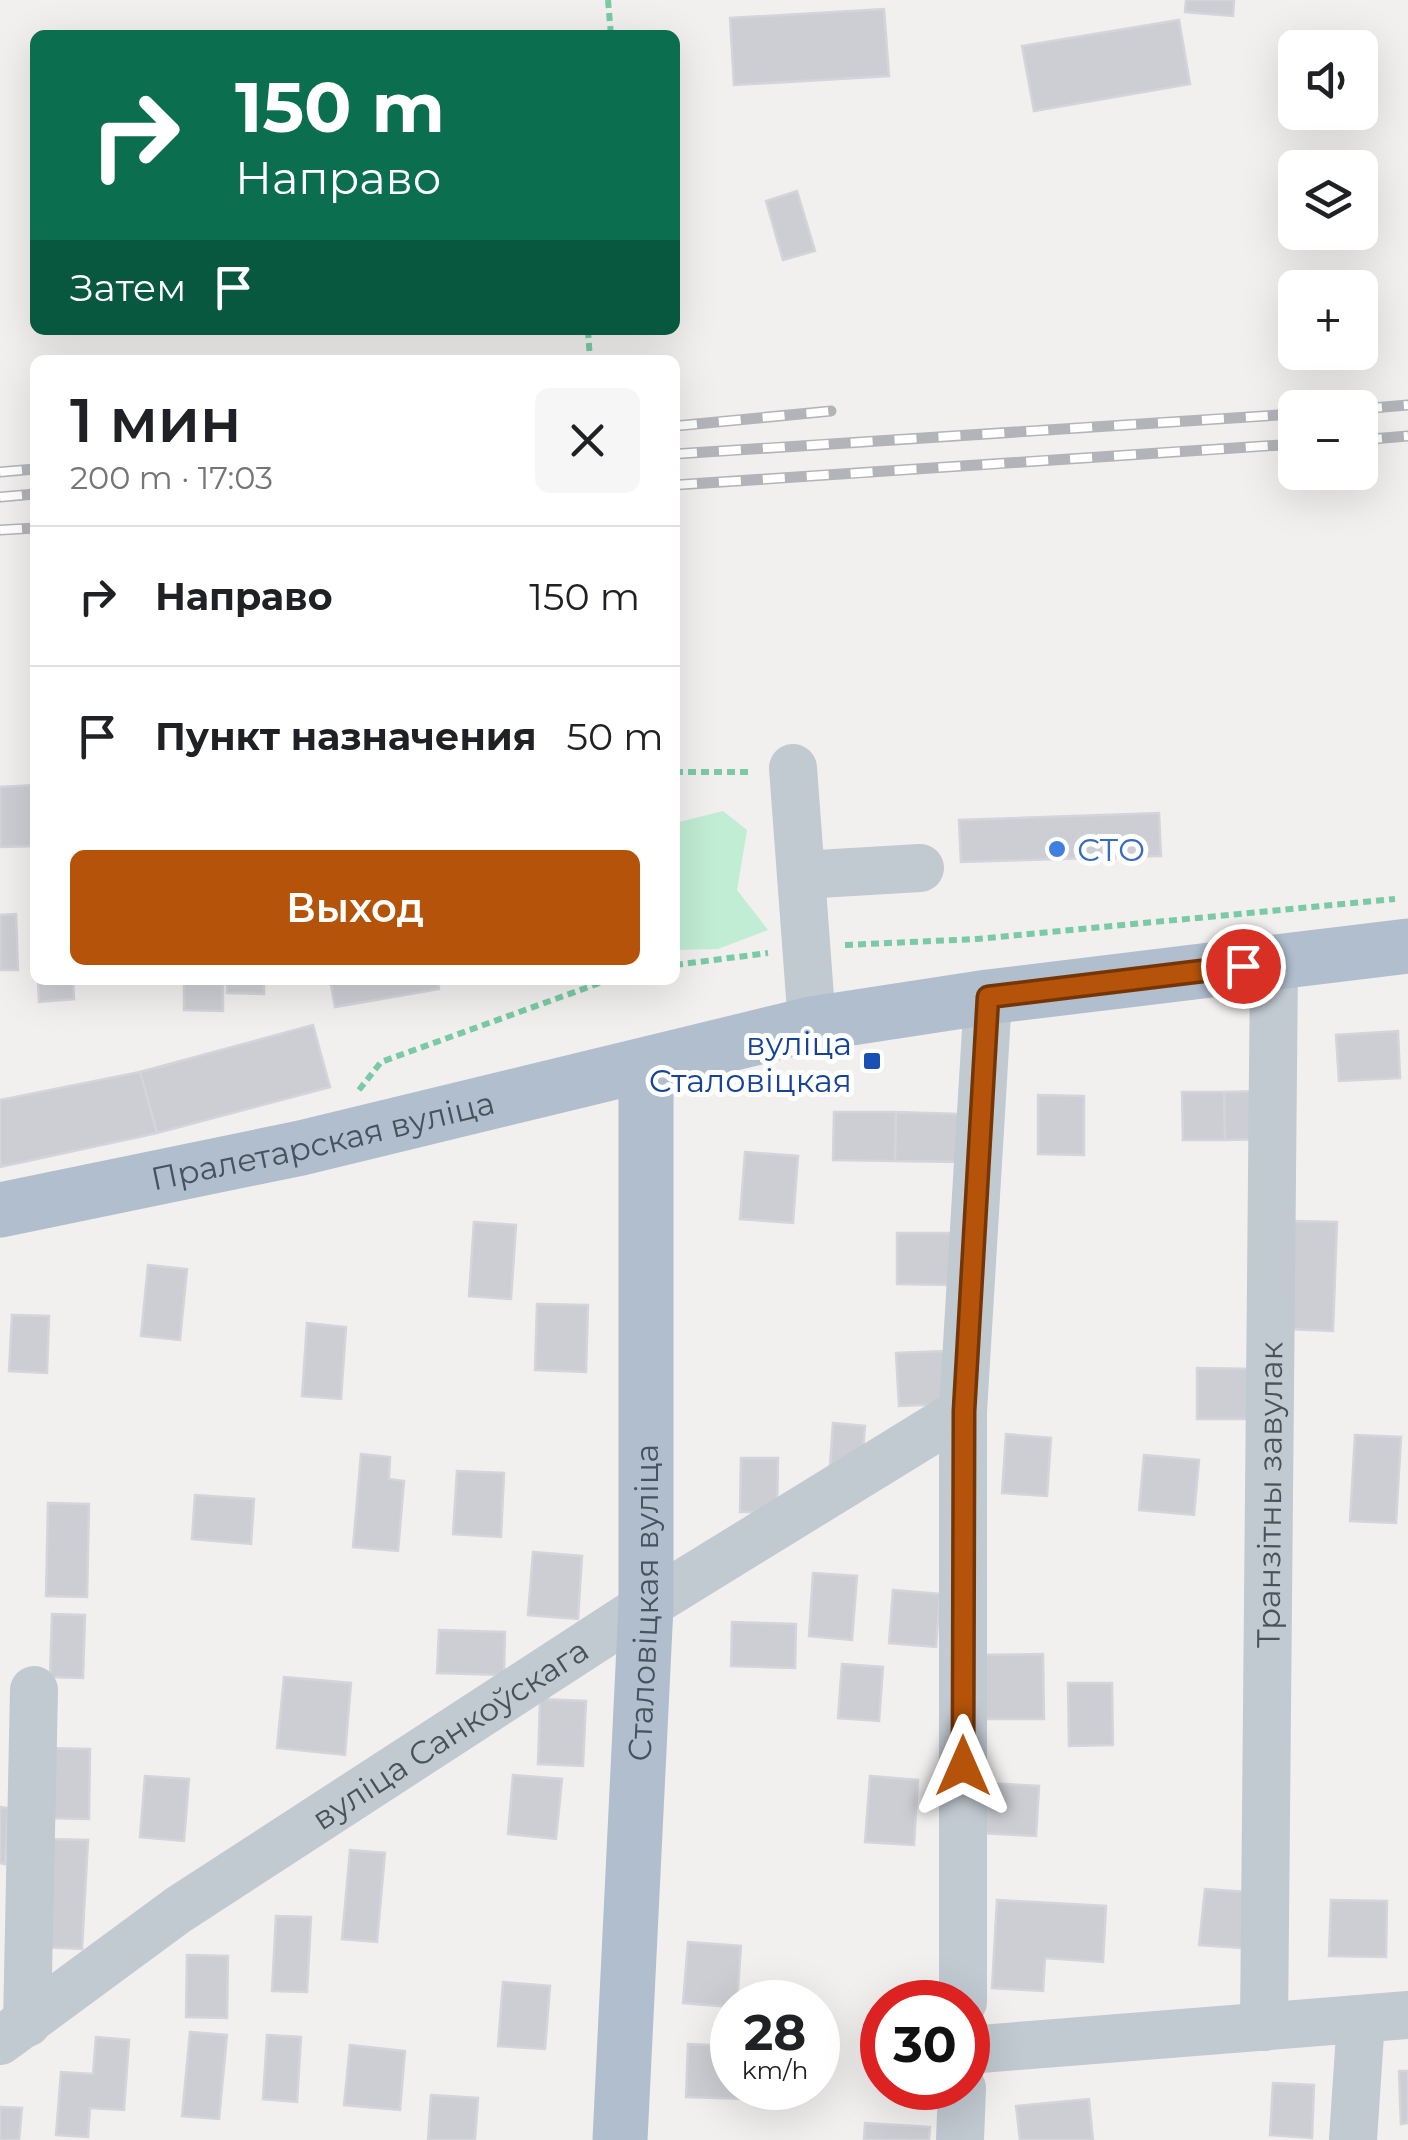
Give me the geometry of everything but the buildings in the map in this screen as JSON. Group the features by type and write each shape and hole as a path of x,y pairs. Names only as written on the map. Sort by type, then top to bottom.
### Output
{"main road":[{"name":"Пралетарская вуліца","path":"0,1210 301,1148 812,1024 988,997 1408,946"},
{"name":"Сталовіцкая вуліца","path":"620,2140 646,1606 646,1066"}],"street":[{"path":"793,768 812,1024"},
{"path":"801,875 920,868"},
{"name":"Транзітны завулак","path":"1264,2026 1274,963"},
{"path":"963,1980 964,1411 988,997"},
{"name":"вуліца Санкоўскага","path":"13,2032 178,1910 646,1606 964,1411"},
{"path":"13,2032 34,1690"},
{"path":"990,2048 1408,2015"},
{"path":"1352,2140 1360,2019"},
{"path":"960,2140 961,2110"}],"path":[{"path":"608,0 611,30"},
{"path":"680,772 793,768"},
{"path":"680,964 805,948 977,939 1408,898"}],"green space":[{"path":"723,811 747,830 737,890 768,930 718,949 680,950 680,822"}],"railway":[{"path":"1378,408 1408,405"},
{"path":"680,426 831,411"},
{"path":"680,454 1278,415"},
{"path":"1378,438 1408,436"},
{"path":"680,485 1278,445"},
{"path":"0,472 30,469"},
{"path":"0,497 30,494"},
{"path":"0,530 30,528"}],"place":[{"name":"СТО","path":"1057,849"},
{"name":"вуліца Сталовіцкая","path":"872,1061"}],"route":[{"path":"963,1766 964,1411 988,997 1243,966"}]}
